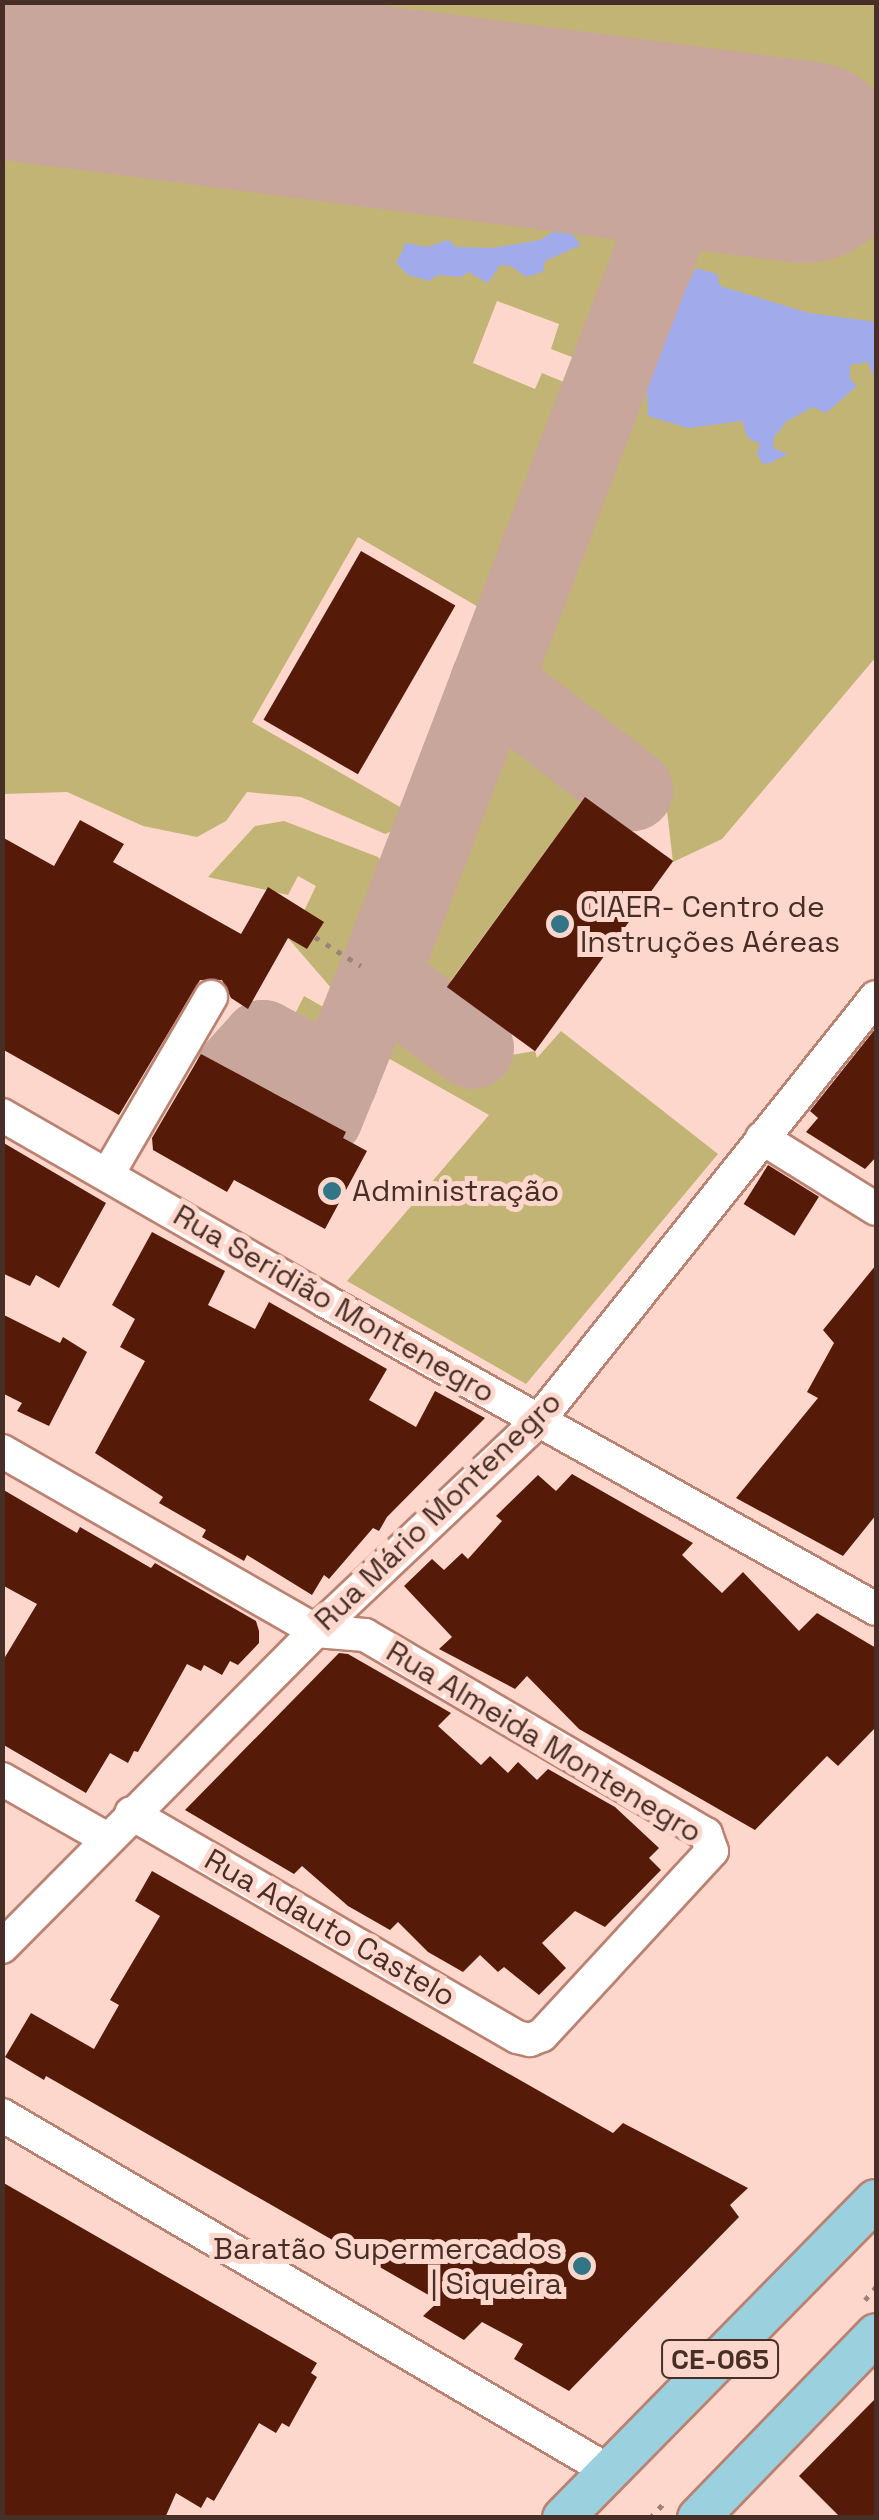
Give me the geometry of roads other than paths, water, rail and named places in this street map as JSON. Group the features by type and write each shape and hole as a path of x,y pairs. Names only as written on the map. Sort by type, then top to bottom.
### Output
{"main road":[{"name":"CE-065","path":"563,2518 876,2200"},
{"name":"CE-065","path":"698,2518 876,2334"}],"street":[{"path":"108,1174 212,997"},
{"name":"Rua Mário Montenegro","path":"2,1947 130,1813 538,1421 876,997"},
{"name":"Rua Seridião Montenegro","path":"2,1115 538,1421 876,1608"},
{"path":"762,1138 876,1209"},
{"name":"Rua Almeida Montenegro","path":"2,1451 316,1631 366,1635 706,1834 712,1845 709,1858 542,2035 530,2040"},
{"path":"2,1780 107,1839"},
{"name":"Rua Adauto Castelo","path":"130,1813 516,2037 530,2040"},
{"path":"2,2114 610,2470"}],"water":[{"path":"553,232 572,234 581,245 545,261 543,272 526,277 511,266 500,265 488,283 468,272 462,277 437,275 430,281 408,275 396,263 406,243 427,247 448,240 456,247 493,248 540,240"},
{"path":"696,268 717,274 720,286 809,313 876,322 876,383 868,362 850,365 850,379 857,386 826,413 813,407 787,421 774,437 773,448 788,454 770,463 763,464 757,454 760,444 748,438 742,421 688,428 648,416 646,364"}],"place":[{"name":"CIAER- Centro de Instruções Aéreas","path":"560,924"},
{"name":"Administração","path":"332,1191"},
{"name":"Baratão Supermercados | Siqueira","path":"582,2266"}]}
